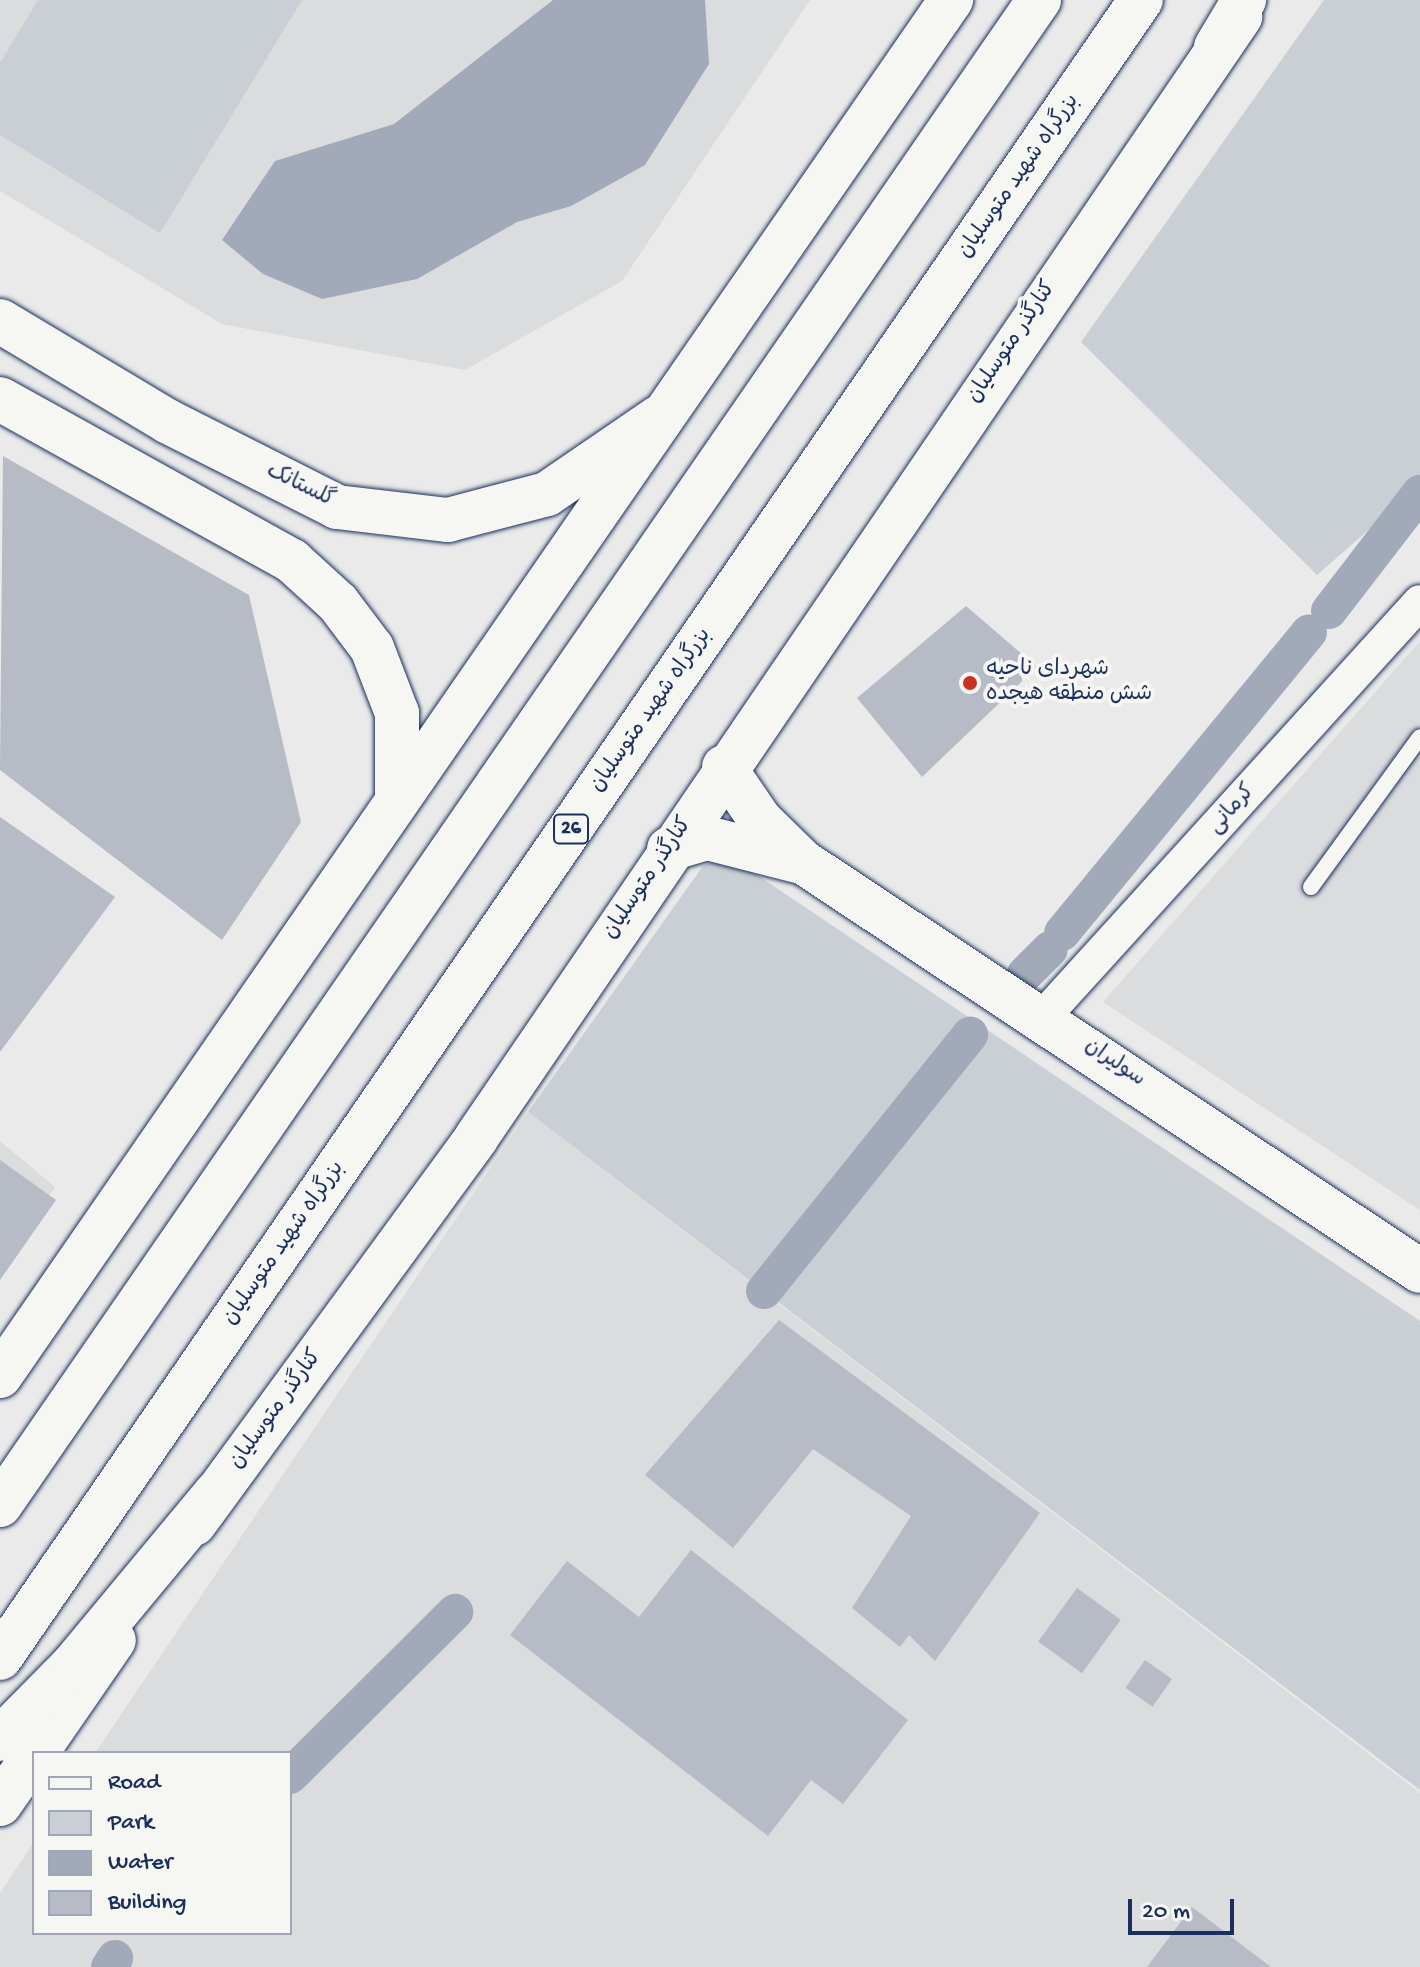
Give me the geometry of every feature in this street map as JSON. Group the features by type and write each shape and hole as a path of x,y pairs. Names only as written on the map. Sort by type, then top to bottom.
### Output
{"main road":[{"path":"0,1376 397,795 951,0"},
{"path":"0,1505 1039,0"},
{"name":"بزرگراه شهید متوسلیان","path":"0,1658 1141,0"},
{"path":"1216,47 1244,0"},
{"name":"کنارگذر متوسلیان","path":"37,1751 216,1493 476,1138 724,767 1216,47 1254,0"},
{"name":"گلستانک","path":"0,321 167,421 337,507 448,520 547,494 658,418"},
{"path":"0,399 132,478 292,561 338,603 372,648 397,713 397,795"},
{"path":"132,478 167,421"},
{"path":"724,767 760,820 803,862"},
{"path":"669,849 707,838 803,862"},
{"name":"سولیران","path":"803,862 1044,1016 1420,1271"},
{"path":"0,1739 73,1665 216,1493"},
{"name":"کنارگذر متوسلیان","path":"0,1804 32,1758"}],"street":[{"name":"کرمانی","path":"1044,1016 1420,602"}],"lane":[{"path":"1311,887 1420,737"}],"shaded area":[{"path":"0,0 810,0 622,281 465,370 222,324 0,191"},
{"path":"1420,641 1420,1210 1103,1002"},
{"path":"528,1112 1420,1793 1420,1967 0,1967 0,1893 32,1845 32,1935 292,1935 292,1751 96,1751"},
{"path":"0,1141 55,1187 0,1267"}],"green space":[{"path":"38,0 302,0 160,233 0,135 0,63"},
{"path":"1324,0 1420,0 1420,485 1317,575 1081,342"},
{"path":"729,856 1420,1321 1420,1790 528,1112 703,866"}],"water":[{"path":"553,0 705,0 709,64 645,165 571,206 517,222 417,279 322,299 263,274 222,240 275,161 394,124"}],"building":[{"path":"3,456 249,595 301,822 222,940 0,770"},
{"path":"966,606 1037,667 922,777 857,698"},
{"path":"0,817 115,897 0,1052"},
{"path":"0,1160 56,1200 0,1280"},
{"path":"779,1320 1040,1513 935,1661 909,1635 900,1647 852,1608 911,1516 813,1449 733,1548 645,1475"},
{"path":"691,1550 908,1720 843,1804 811,1780 768,1836 510,1635 567,1561 639,1617"},
{"path":"1077,1588 1121,1620 1082,1673 1038,1641"},
{"path":"1145,1660 1172,1679 1153,1707 1125,1688"},
{"path":"1192,1907 1271,1967 1147,1967"}],"waterway":[{"path":"1329,611 1420,493"},
{"path":"1062,933 1309,632"},
{"path":"1025,974 1050,949"},
{"path":"764,1291 970,1035"},
{"path":"292,1774 455,1612"},
{"path":"109,1967 115,1958"}],"place":[{"name":"شهردای ناحیه شش منطقه هیجده","path":"970,683"}]}
